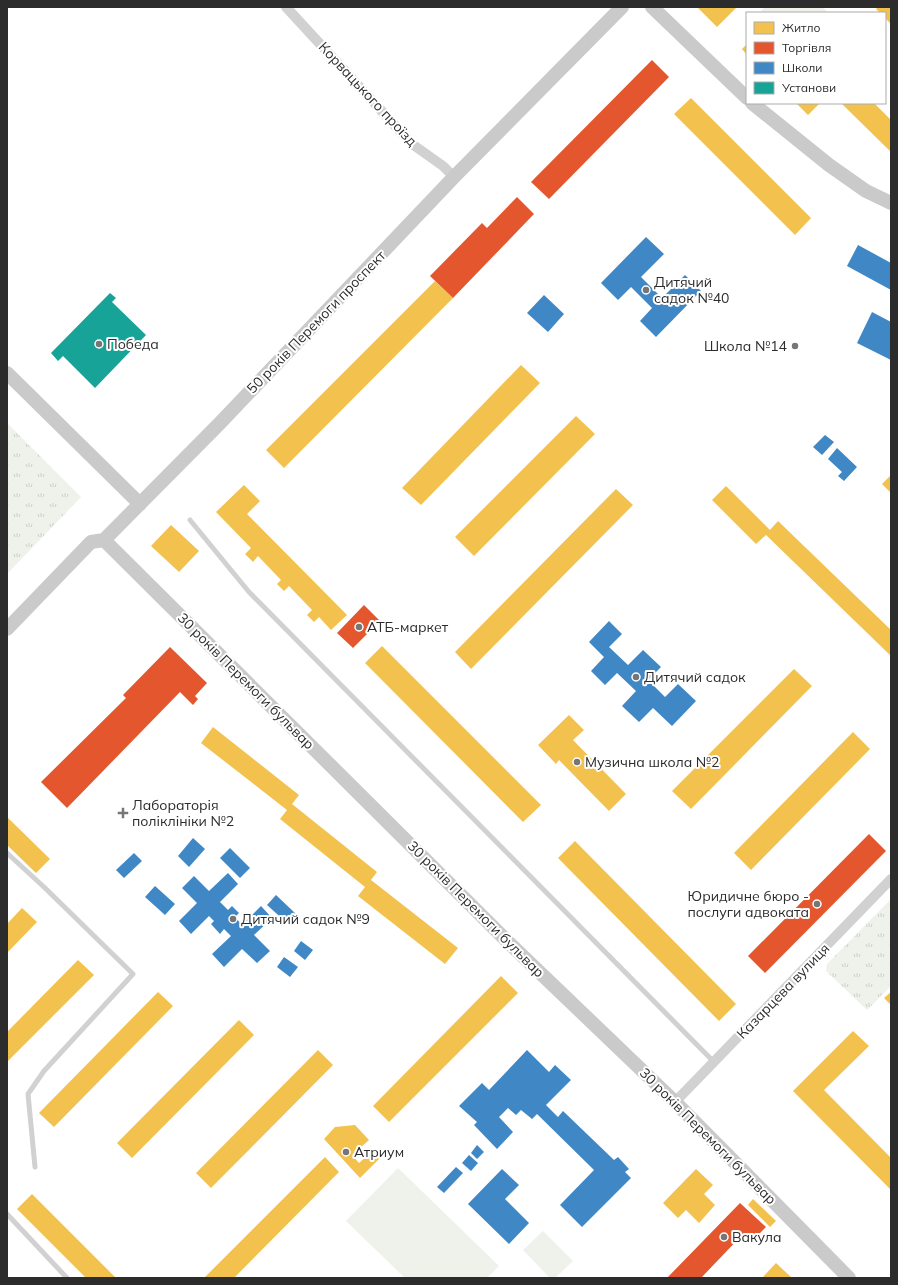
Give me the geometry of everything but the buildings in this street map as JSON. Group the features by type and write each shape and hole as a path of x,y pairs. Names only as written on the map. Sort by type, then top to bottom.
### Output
{"main road":[{"name":"50 років Перемоги проспект","path":"7,629 91,542 104,540 140,504 220,423 454,177 622,7"},
{"path":"652,7 746,97"},
{"path":"753,104 829,165 866,191 891,203"},
{"path":"7,373 140,504"},
{"name":"30 років Перемоги бульвар","path":"104,540 502,936 675,1102 849,1278"}],"street":[{"name":"Корвацького проїзд","path":"286,7 412,144 442,166 454,177"},
{"name":"Казарцева вулиця","path":"675,1102 891,879"}],"lane":[{"path":"190,520 250,592 714,1062"},
{"path":"7,853 133,974 44,1071 28,1094 35,1166"},
{"path":"7,1214 67,1278"}],"green space":[{"path":"765,7 822,7 828,12 760,12"},
{"path":"7,423 81,497 7,574"},
{"path":"891,899 891,986 867,1010 826,971 827,964"},
{"path":"398,1168 499,1266 487,1278 405,1278 346,1221"},
{"path":"543,1231 573,1261 555,1278 550,1278 523,1250"}],"place":[{"name":"Дитячий садок №40","path":"646,290"},
{"name":"Победа","path":"99,344"},
{"name":"Школа №14","path":"795,346"},
{"name":"АТБ-маркет","path":"359,627"},
{"name":"Дитячий садок","path":"636,677"},
{"name":"Музична школа №2","path":"577,762"},
{"name":"Лабораторія поліклініки №2","path":"123,813"},
{"name":"Юридичне бюро - послуги адвоката","path":"817,904"},
{"name":"Дитячий садок №9","path":"233,919"},
{"name":"Атриум","path":"346,1152"},
{"name":"Вакула","path":"724,1237"}]}
